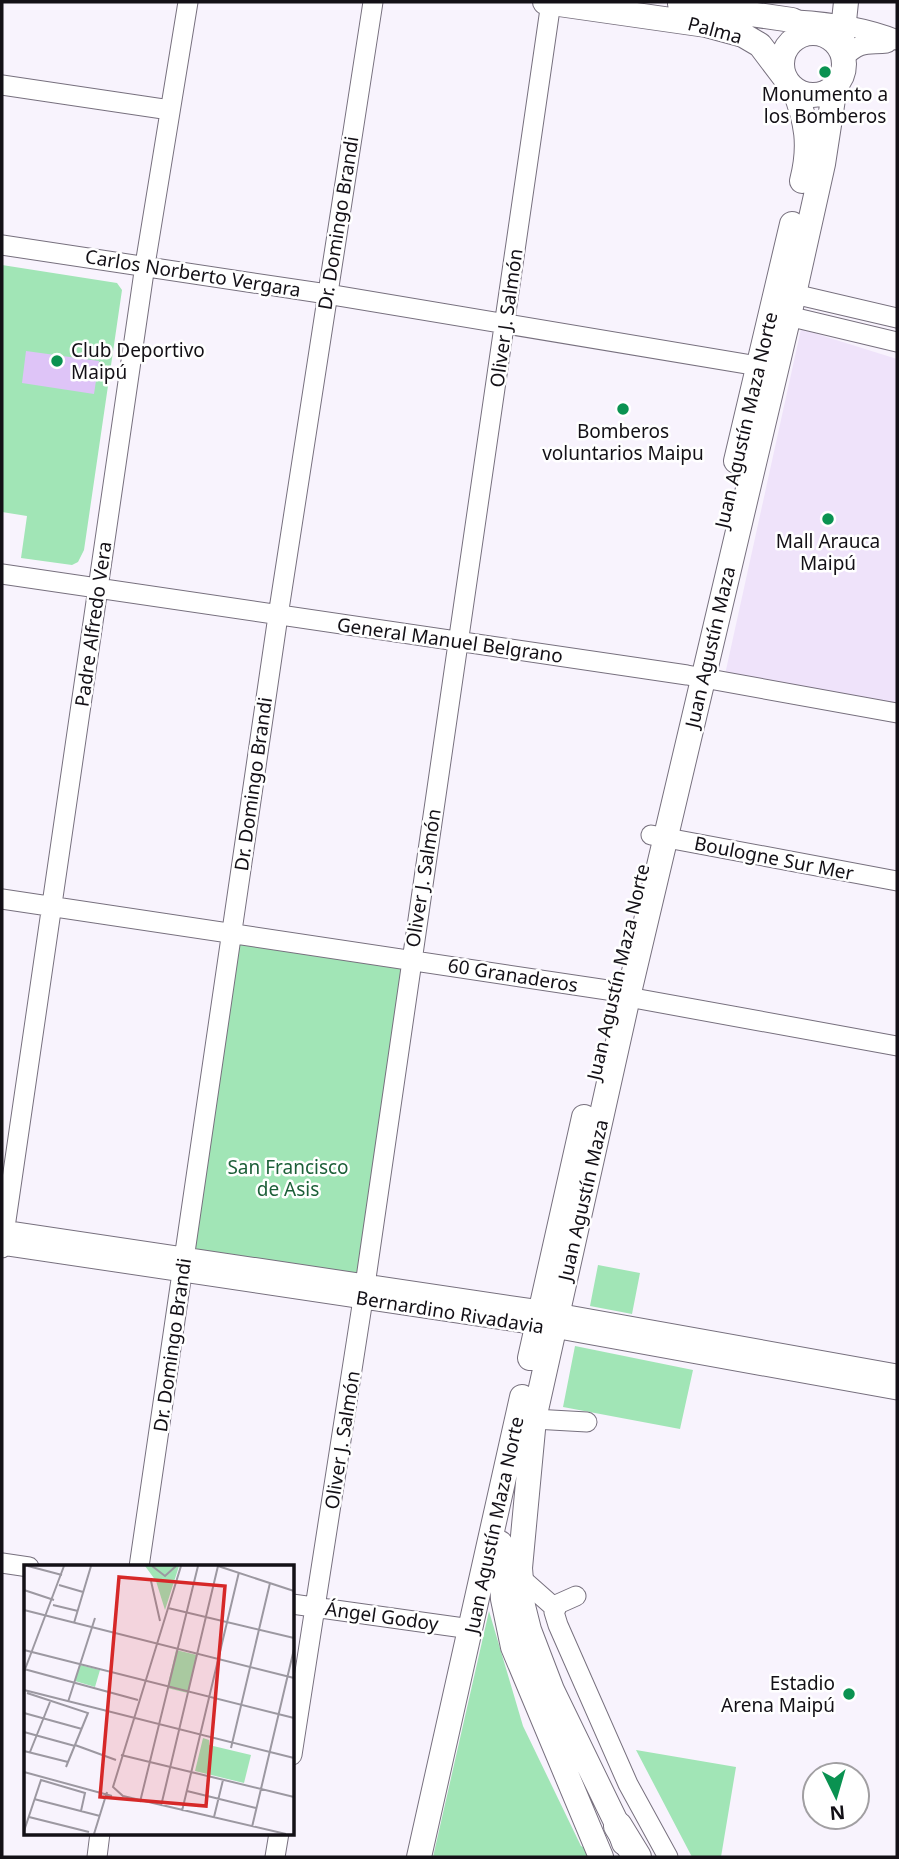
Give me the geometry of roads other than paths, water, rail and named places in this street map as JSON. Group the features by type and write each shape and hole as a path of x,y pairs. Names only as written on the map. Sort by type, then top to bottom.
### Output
{"highway":[{"path":"618,1826 637,1857"}],"main road":[{"name":"Palma","path":"549,2 706,25 743,35 760,45 789,83"},
{"name":"Palma","path":"664,2 837,29"},
{"path":"837,29 842,77 826,93 804,94 789,83 782,59 790,42 806,33 837,29"},
{"name":"Juan Agustín Maza Norte","path":"419,1857 507,1469 547,1319 659,836 695,676 758,366 807,160 805,125 789,83"},
{"name":"Juan Agustín Maza","path":"695,676 791,305 823,164 835,86"},
{"path":"547,1319 534,1419 521,1578 523,1606 529,1630 548,1678 618,1826 628,1857"},
{"path":"507,1469 499,1549 503,1599 513,1647 601,1857"}],"street":[{"name":"Padre Alfredo Vera","path":"2,1239 145,265 188,2"},
{"name":"Dr. Domingo Brandi","path":"139,1565 278,616 373,2"},
{"name":"Oliver J. Salmón","path":"294,1743 364,1292 506,323 549,2"},
{"name":"Palma","path":"837,29 855,47 897,41"},
{"name":"Palma","path":"837,29 884,35 897,41"},
{"path":"2,85 170,110"},
{"name":"Carlos Norberto Vergara","path":"2,244 327,294 758,366"},
{"path":"791,305 897,318"},
{"path":"791,305 897,342"},
{"name":"General Manuel Belgrano","path":"2,574 695,676 897,713"},
{"name":"Boulogne Sur Mer","path":"659,836 897,881"},
{"name":"60 Granaderos","path":"2,899 231,932 621,994 897,1046"},
{"name":"Bernardino Rivadavia","path":"2,1239 547,1319 737,1353 897,1374"},
{"name":"Bernardino Rivadavia","path":"737,1353 897,1390"},
{"path":"534,1419 587,1422"},
{"path":"2,1563 24,1566"},
{"path":"521,1578 556,1609"},
{"path":"576,1596 558,1604 554,1612 558,1625 628,1784 668,1857"},
{"name":"Ángel Godoy","path":"294,1604 471,1629"},
{"path":"97,1857 100,1834"},
{"path":"275,1857 279,1834"}],"place":[{"name":"Monumento a los Bomberos","path":"825,72"},
{"name":"Club Deportivo Maipú","path":"57,361"},
{"name":"Bomberos voluntarios Maipu","path":"623,409"},
{"name":"Mall Arauca Maipú","path":"828,519"},
{"name":"Estadio Arena Maipú","path":"849,1694"}],"park label":[{"name":"San Francisco de Asis","path":"288,1178"}]}
